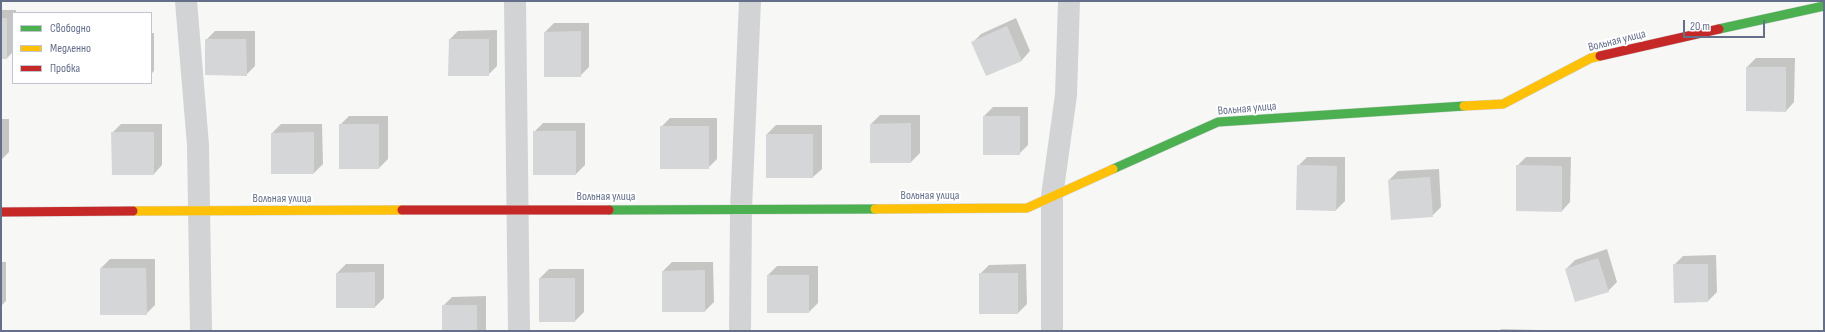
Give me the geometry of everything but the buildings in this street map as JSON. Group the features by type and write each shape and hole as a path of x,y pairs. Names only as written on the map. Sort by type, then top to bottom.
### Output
{"street":[{"path":"186,1 198,145 201,331"},
{"path":"515,1 519,331"},
{"path":"740,331 741,209 750,1"},
{"path":"1052,331 1052,196 1066,95 1069,1"},
{"name":"Вольная улица","path":"1,212 1027,208 1218,122 1503,104 1591,58 1824,6"}],"traffic: fast":[{"path":"1719,29 1824,6"},
{"path":"1113,169 1218,122 1464,106"},
{"path":"609,210 875,209"}],"traffic: slow":[{"path":"1464,106 1503,104 1591,58 1600,56"},
{"path":"875,209 1027,208 1113,169"},
{"path":"133,211 402,210"}],"traffic: jam":[{"path":"1600,56 1719,29"},
{"path":"402,210 609,210"},
{"path":"1,212 133,211"}]}
